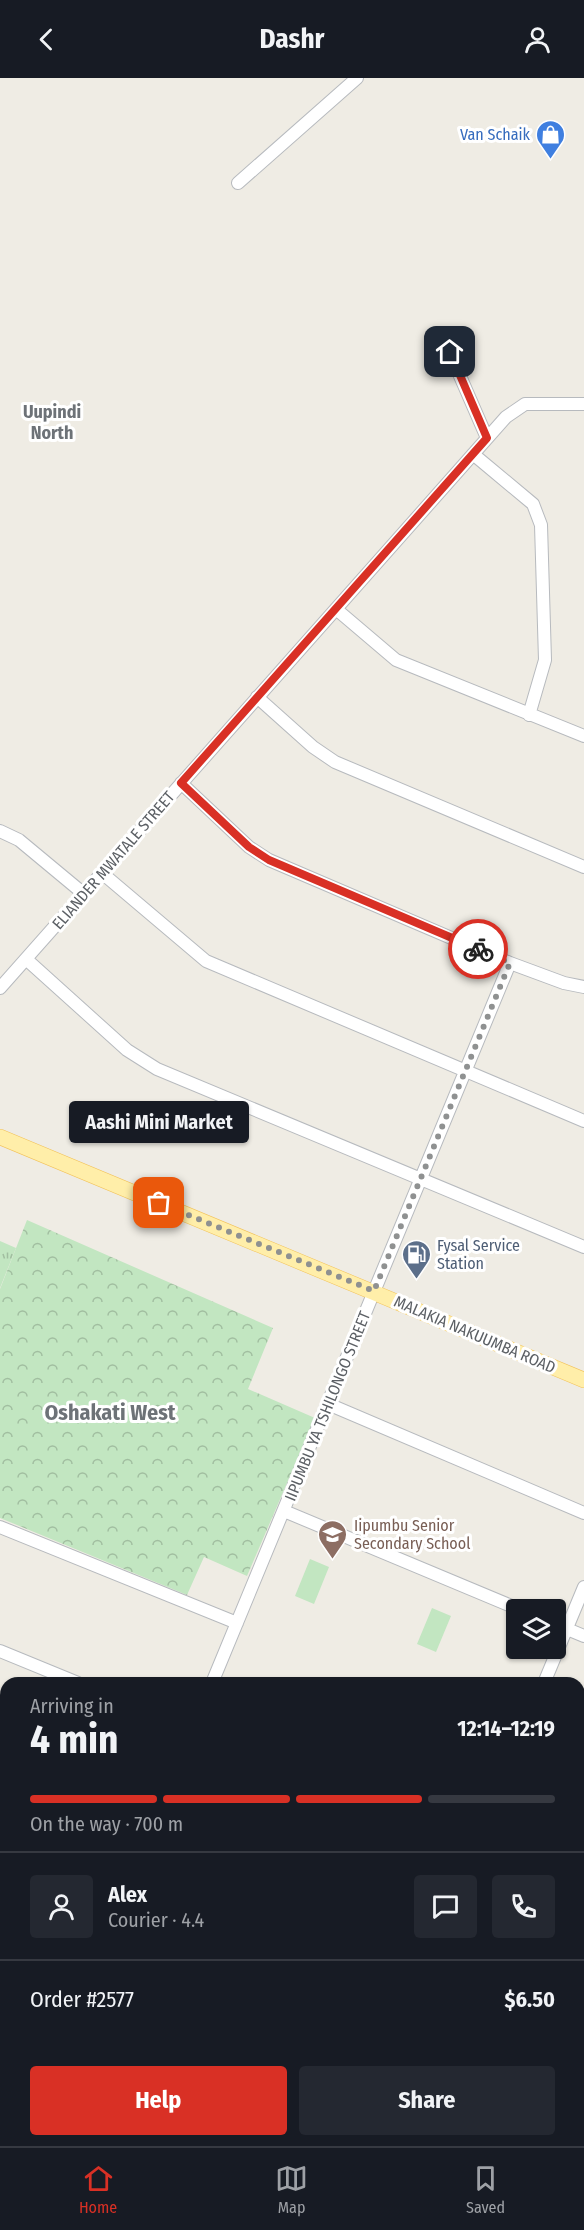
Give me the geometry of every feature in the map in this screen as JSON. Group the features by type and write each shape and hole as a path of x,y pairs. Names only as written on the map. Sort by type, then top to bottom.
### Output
{"main road":[{"name":"MALAKIA NAKUUMBA ROAD","path":"0,1137 584,1380"}],"street":[{"path":"238,183 357,78"},
{"path":"450,352 487,438"},
{"name":"ELIANDER MWATALE STREET","path":"0,988 515,409 525,404 584,404"},
{"path":"473,454 533,504 541,525 545,660 529,714"},
{"path":"336,609 396,660 584,736"},
{"path":"257,697 313,747 335,762 584,867"},
{"path":"181,783 249,847 269,860 510,963 564,983 584,987"},
{"path":"0,831 19,840 84,894"},
{"path":"102,873 206,961 584,1120"},
{"path":"26,959 140,1060 584,1247"},
{"name":"IIPUMBU YA TSHILONGO STREET","path":"215,1677 510,963"},
{"path":"328,1404 584,1513"},
{"path":"284,1511 506,1604"},
{"path":"0,1527 237,1623"},
{"path":"566,1618 584,1587"},
{"path":"566,1628 584,1636"},
{"path":"0,1651 63,1677"},
{"path":"546,1677 551,1659"}],"green space":[{"path":"27,1220 273,1328 248,1389 315,1418 247,1576 204,1557 187,1595 0,1518 0,1289"},
{"path":"0,1241 16,1248 0,1288"},
{"path":"310,1559 329,1567 314,1604 295,1596"},
{"path":"432,1608 451,1616 436,1652 417,1644"}],"way so far":[{"path":"159,1203 374,1291 510,963 478,949"}],"place":[{"name":"Van Schaik","path":"551,160"},
{"name":"Aashi Mini Market","path":"159,1203"},
{"name":"Fysal Service Station","path":"416,1280"},
{"name":"Iipumbu Senior Secondary School","path":"333,1560"}],"district":[{"name":"Uupindi North","path":"52,422"},
{"name":"Oshakati West","path":"110,1412"}],"route":[{"path":"450,352 487,438 181,783 249,847 269,860 478,949"}]}
